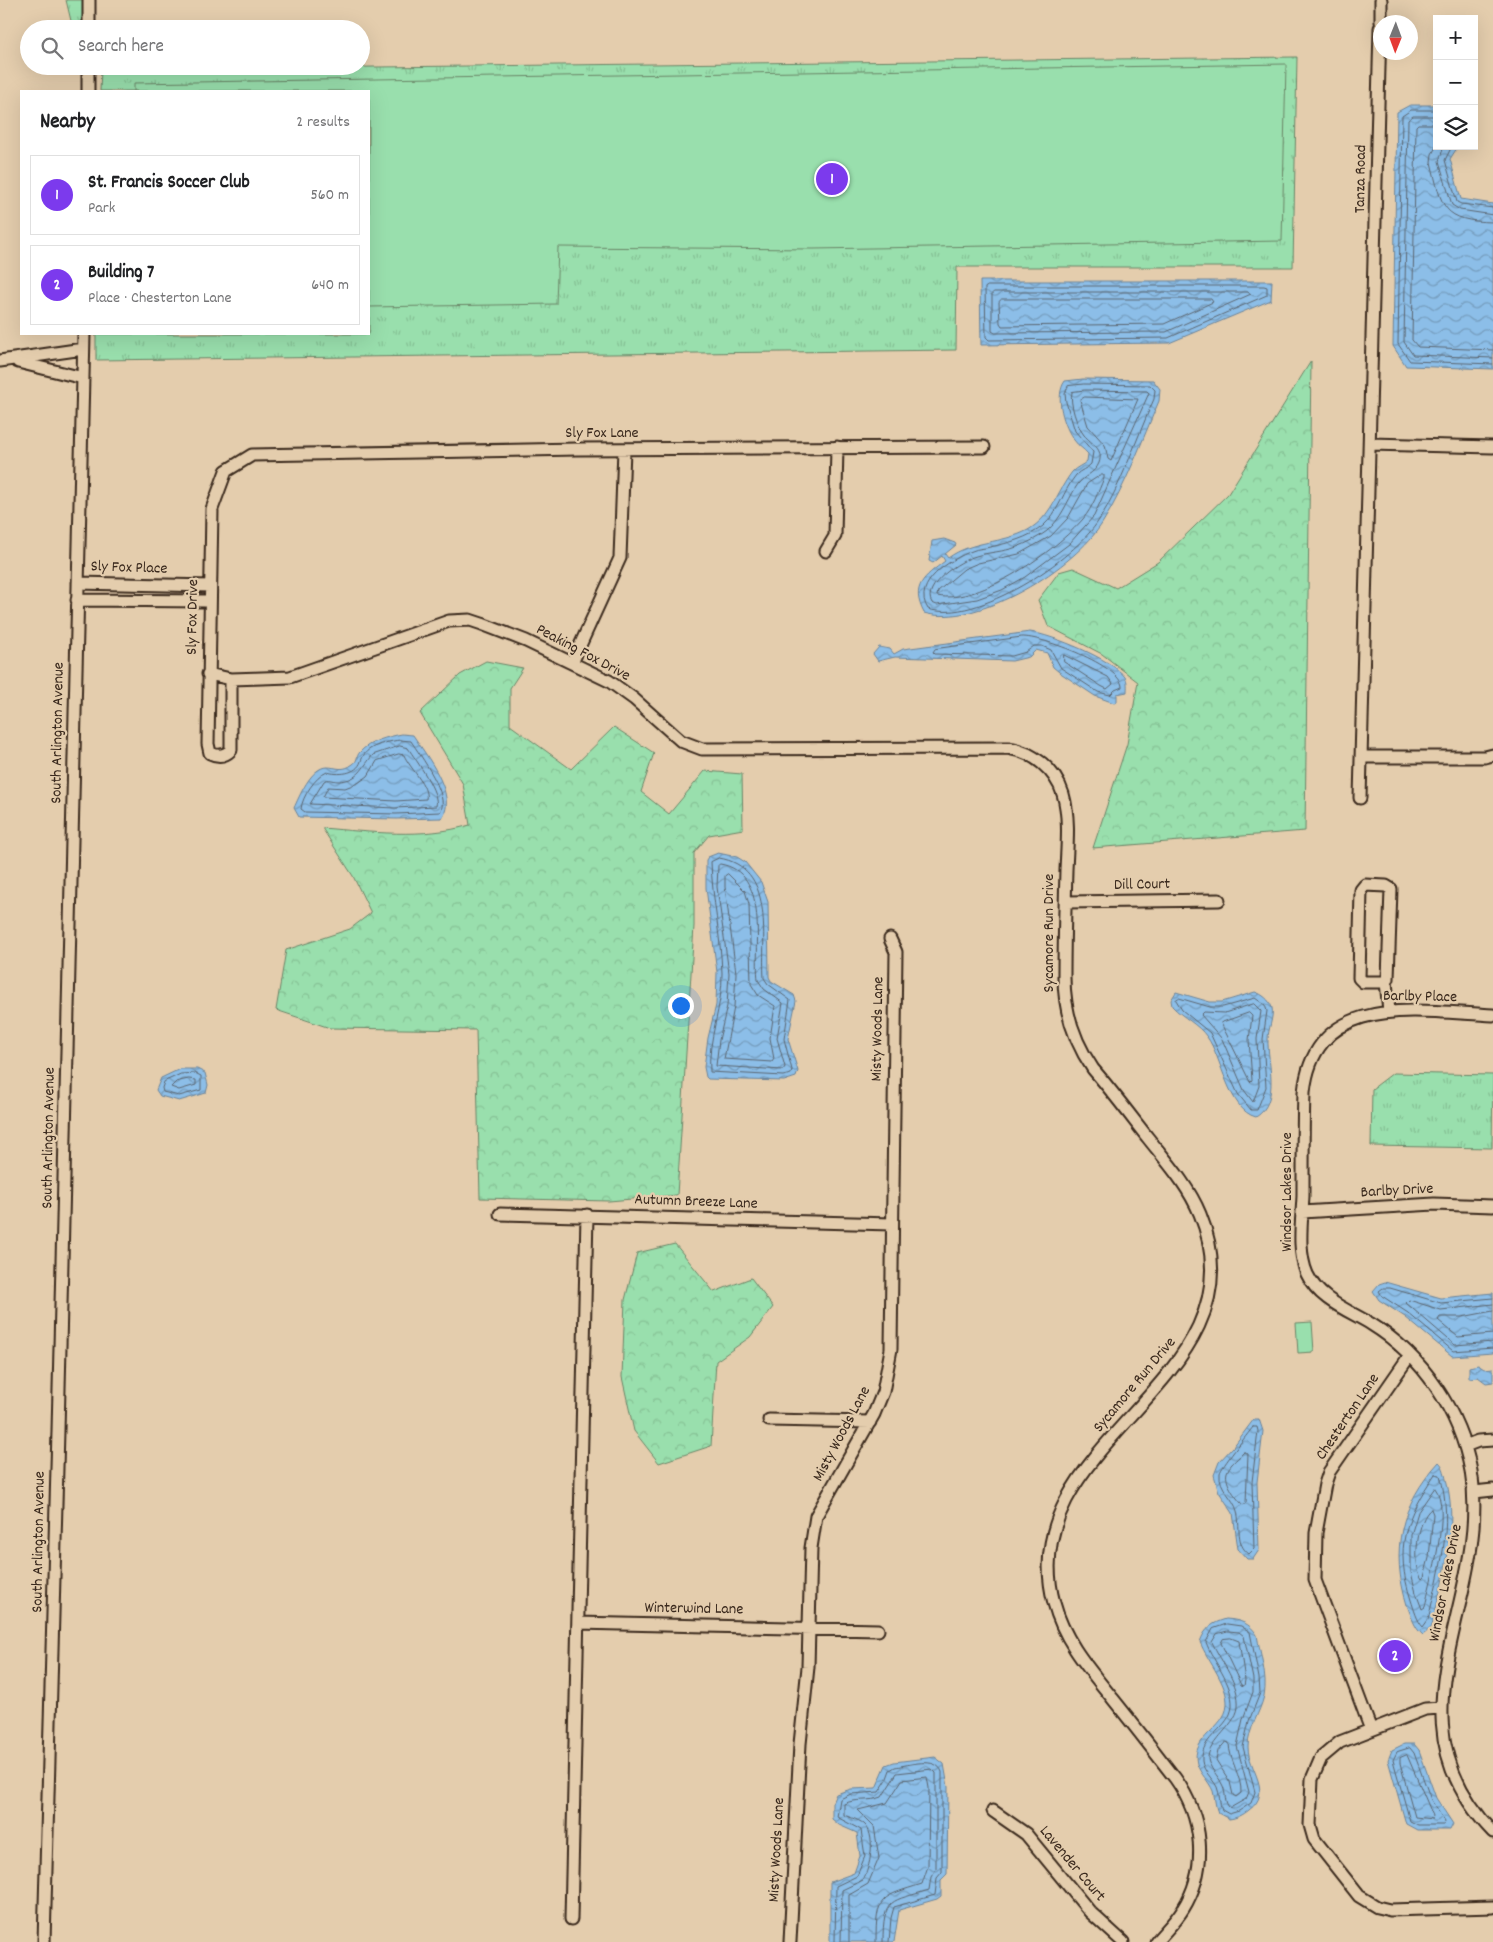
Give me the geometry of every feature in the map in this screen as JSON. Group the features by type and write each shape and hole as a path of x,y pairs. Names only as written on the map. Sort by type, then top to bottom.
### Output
{"street":[{"path":"89,0 89,20"},
{"path":"1381,0 1381,15"},
{"name":"Tanza Road","path":"1360,798 1379,60"},
{"path":"88,75 88,90"},
{"name":"South Arlington Avenue","path":"44,1942 84,335"},
{"path":"6,361 83,350"},
{"path":"6,361 83,378"},
{"path":"1370,444 1493,447"},
{"name":"Sly Fox Lane","path":"226,471 252,455 984,446"},
{"path":"826,551 835,536 837,447"},
{"path":"572,663 620,558 624,449"},
{"name":"Sly Fox Drive","path":"226,471 212,509 208,744 210,753 216,756 222,756 231,750 232,679"},
{"name":"Sly Fox Place","path":"78,583 210,586"},
{"name":"Sly Fox Place","path":"77,600 209,602"},
{"name":"Peaking Fox Drive","path":"208,674 232,679 290,677 449,621 470,620 526,641 609,681 634,699 681,741 702,749 1008,748 1023,750 1046,766 1054,776 1063,794 1067,826"},
{"path":"1361,757 1485,757 1493,755"},
{"name":"Sycamore Run Drive","path":"1067,826 1064,990 1068,1014 1075,1036 1093,1069 1187,1189 1203,1221 1210,1260 1207,1303 1195,1336 1179,1361 1071,1488 1056,1520 1050,1556 1050,1574 1054,1603 1070,1641 1175,1778 1188,1797 1196,1818 1200,1846 1194,1885 1183,1910 1157,1941"},
{"path":"1386,982 1363,982 1359,978 1361,890 1365,885 1386,886 1390,889 1388,979 1386,982 1389,1011"},
{"name":"Dill Court","path":"1065,902 1219,900"},
{"name":"Misty Woods Lane","path":"790,1942 799,1754 808,1667 811,1548 816,1516 870,1422 883,1392 891,1349 896,952 890,939"},
{"name":"Barlby Place","path":"1348,1022 1365,1015 1389,1011 1493,1015"},
{"name":"Windsor Lakes Drive","path":"1348,1022 1332,1033 1321,1045 1313,1058 1306,1080 1302,1212 1303,1260 1307,1274 1316,1288 1330,1300 1385,1333 1410,1355 1444,1400 1465,1446 1474,1492 1475,1525 1472,1554 1444,1674 1442,1708 1447,1747 1459,1782 1472,1805 1493,1832"},
{"name":"Barlby Drive","path":"1302,1212 1434,1204 1493,1206"},
{"name":"Autumn Breeze Lane","path":"500,1214 892,1224"},
{"path":"570,1918 588,1215"},
{"name":"Chesterton Lane","path":"1371,1730 1316,1584 1316,1533 1329,1472 1410,1355"},
{"path":"769,1420 870,1422"},
{"path":"1465,1446 1478,1441 1493,1440"},
{"path":"1474,1492 1493,1490"},
{"name":"Winterwind Lane","path":"578,1624 878,1630"},
{"path":"1442,1708 1425,1708 1340,1742 1320,1760 1311,1786 1310,1826 1315,1841 1357,1894 1370,1904 1390,1910 1484,1909 1493,1907"},
{"name":"Lavender Court","path":"993,1810 1026,1834 1090,1912 1123,1942"}],"green space":[{"path":"66,0 86,0 85,20 71,20"},
{"path":"1297,57 1293,267 957,267 956,350 96,360 96,335 370,335 370,90 100,90 101,75 370,75 370,67"},
{"path":"1286,64 1282,241 813,249 558,247 556,304 370,307 370,90 134,90 134,83"},
{"path":"1311,361 1305,831 1093,848 1127,744 1138,682 1102,654 1048,626 1038,600 1059,572 1073,568 1116,588 1158,562 1228,494"},
{"path":"486,661 523,668 510,688 510,725 571,769 614,727 654,753 641,792 669,814 705,771 742,774 743,829 709,835 694,853 694,926 677,1195 609,1201 480,1198 476,1030 330,1028 276,1010 286,950 350,929 371,913 353,876 322,828 415,833 434,832 470,825 463,784 420,713 460,675"},
{"path":"1393,1073 1493,1075 1492,1148 1371,1146 1372,1089"},
{"path":"675,1244 714,1292 751,1278 773,1307 750,1337 716,1361 711,1446 659,1463 634,1431 622,1377 625,1300 637,1253"},
{"path":"1312,1322 1314,1352 1298,1353 1296,1323"}],"water":[{"path":"1410,105 1433,105 1433,150 1456,150 1450,159 1461,199 1493,204 1493,369 1406,366 1393,346 1397,112"},
{"path":"980,281 1272,281 1271,300 1169,343 981,345"},
{"path":"1083,379 1153,380 1160,389 1159,401 1133,463 1103,522 1090,539 1071,557 1048,575 1023,590 997,603 971,612 946,616 924,613 918,596 921,583 925,577 945,561 942,556 933,563 929,561 932,541 944,539 955,543 956,545 945,554 948,558 967,548 1008,538 1028,530 1043,518 1072,472 1087,461 1088,454 1070,434 1060,403 1060,395 1065,381"},
{"path":"1030,632 1066,643 1108,663 1125,677 1127,692 1117,694 1117,702 1114,703 1095,696 1053,667 1047,653 1036,650 1029,657 1012,661 895,657 878,661 873,654 879,647 890,649 894,654 903,649"},
{"path":"402,734 413,735 438,775 446,798 446,809 442,818 299,817 294,808 306,783 316,772 321,768 343,768 349,766 355,763 358,755 364,748 374,742"},
{"path":"718,853 737,857 745,862 761,882 768,902 769,977 771,981 794,995 796,1001 788,1039 798,1071 796,1077 784,1081 708,1079 706,1077 704,1067 708,1038 716,1005 717,972 706,888 706,860 708,857"},
{"path":"1176,992 1210,1002 1222,1002 1255,992 1268,1000 1272,1008 1268,1039 1271,1091 1264,1110 1256,1117 1246,1112 1232,1094 1207,1037 1172,1006 1171,1000"},
{"path":"180,1069 197,1069 205,1073 208,1085 206,1093 179,1101 160,1096 156,1090 161,1078"},
{"path":"1385,1282 1441,1298 1493,1293 1493,1353 1452,1356 1405,1317 1379,1300 1373,1291 1379,1284"},
{"path":"1478,1365 1484,1369 1493,1368 1493,1382 1486,1383 1478,1377 1469,1378 1469,1367"},
{"path":"1254,1419 1259,1419 1263,1431 1257,1482 1259,1550 1253,1559 1247,1559 1238,1549 1233,1513 1219,1492 1214,1475 1219,1462"},
{"path":"1439,1462 1444,1471 1450,1501 1450,1536 1445,1570 1433,1622 1431,1628 1423,1635 1415,1625 1407,1605 1399,1566 1399,1547 1407,1512 1415,1495"},
{"path":"1226,1619 1244,1623 1257,1635 1265,1681 1264,1696 1252,1727 1248,1747 1260,1788 1259,1796 1256,1803 1247,1812 1229,1819 1218,1813 1213,1791 1198,1768 1196,1755 1198,1747 1225,1713 1227,1705 1221,1681 1200,1642 1204,1633 1210,1627"},
{"path":"1404,1744 1414,1744 1419,1750 1436,1798 1453,1824 1450,1830 1417,1830 1406,1824 1388,1760 1392,1750"},
{"path":"935,1757 944,1764 948,1787 947,1874 941,1880 941,1896 937,1899 899,1910 894,1942 830,1942 830,1882 854,1873 860,1856 857,1833 839,1825 832,1819 832,1803 836,1794 851,1789 876,1788 886,1765 894,1762"}],"place":[{"name":"St. Francis Soccer Club","path":"832,179"},
{"name":"Building 7","path":"1395,1656"}]}
